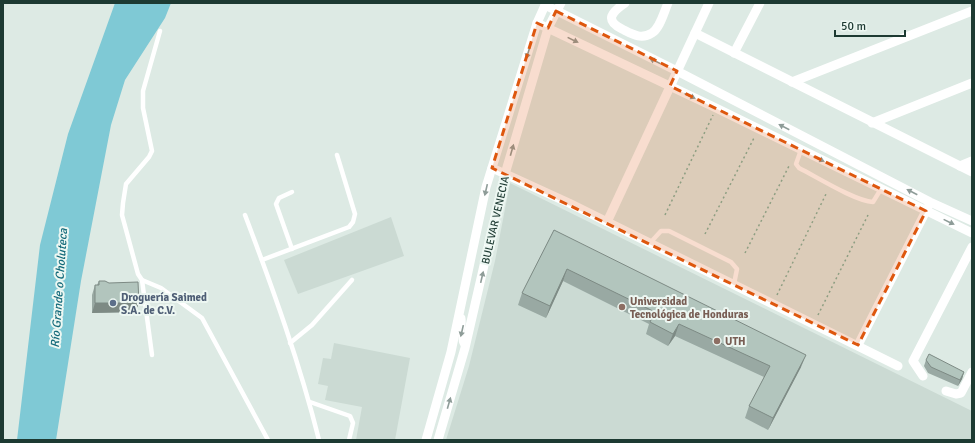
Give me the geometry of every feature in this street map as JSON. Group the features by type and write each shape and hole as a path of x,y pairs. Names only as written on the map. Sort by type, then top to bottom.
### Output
{"street":[{"name":"BULEVAR VENECIA","path":"438,440 465,348 505,174 548,28 561,3"},
{"path":"625,3 616,9 611,20 614,25 638,37 652,33 657,27 668,3"},
{"path":"607,222 709,3"},
{"path":"734,53 760,3"},
{"name":"BULEVAR VENECIA","path":"426,440 460,315 486,187 537,23 545,4"},
{"path":"545,4 556,12 677,72 930,202 972,221"},
{"path":"792,82 972,11"},
{"path":"537,23 716,108 972,233"},
{"path":"695,33 972,172"},
{"path":"872,122 972,83"},
{"path":"960,166 972,161"},
{"path":"492,168 607,222 898,366"},
{"path":"858,345 930,202"},
{"path":"923,376 913,361 972,247"},
{"path":"946,391 956,394 961,393 972,372"}],"lane":[{"path":"152,355 142,280 138,274 122,215 126,184 149,157 152,151 143,108 143,91 160,31"},
{"path":"799,149 796,164 799,168 846,192 866,201 873,202 881,189"},
{"path":"262,260 349,228 354,222 355,214 337,155"},
{"path":"292,192 279,198 276,204 292,249"},
{"path":"246,215 310,402 319,440"},
{"path":"649,243 661,231 670,231 731,262 737,269 734,284"},
{"path":"142,280 161,288 202,318 268,440"},
{"path":"290,342 312,325 352,280"},
{"path":"135,288 143,287"},
{"path":"460,315 463,317 464,322 460,339 465,348"},
{"path":"310,402 350,416 353,423 349,440"}],"path":[{"path":"665,215 716,108"},
{"path":"705,234 759,129"},
{"path":"745,253 799,149"},
{"path":"772,303 826,194"},
{"path":"814,324 868,215"}],"highlighted area":[{"path":"556,11 677,71 670,86 926,211 858,345 492,168 537,23 548,28"}],"shaded area":[{"name":"Universidad Tecnológica de Honduras","path":"510,183 972,411 972,440 446,440 469,366 495,261"},
{"path":"391,217 404,256 298,294 284,260"},
{"path":"334,343 410,358 395,440 356,440 362,407 325,400 328,386 318,384 323,358 331,359"}],"water":[{"name":"Río Grande o Choluteca","path":"115,3 171,3 165,18 125,80 111,125 81,281 56,440 17,440 40,245 68,134"}],"building":[{"name":"UTH","path":"554,230 806,355 773,418 749,406 770,366 679,324 673,334 650,322 655,312 567,269 550,306 522,293"},
{"path":"99,281 109,283 138,282 139,303 95,303 95,285 99,285"},
{"path":"929,354 964,372 960,380 931,367 926,360"}],"place":[{"name":"Droguería Saimed S.A. de C.V.","path":"113,303"},
{"name":"Universidad Tecnológica de Honduras","path":"622,307"},
{"name":"UTH","path":"717,341"}]}
